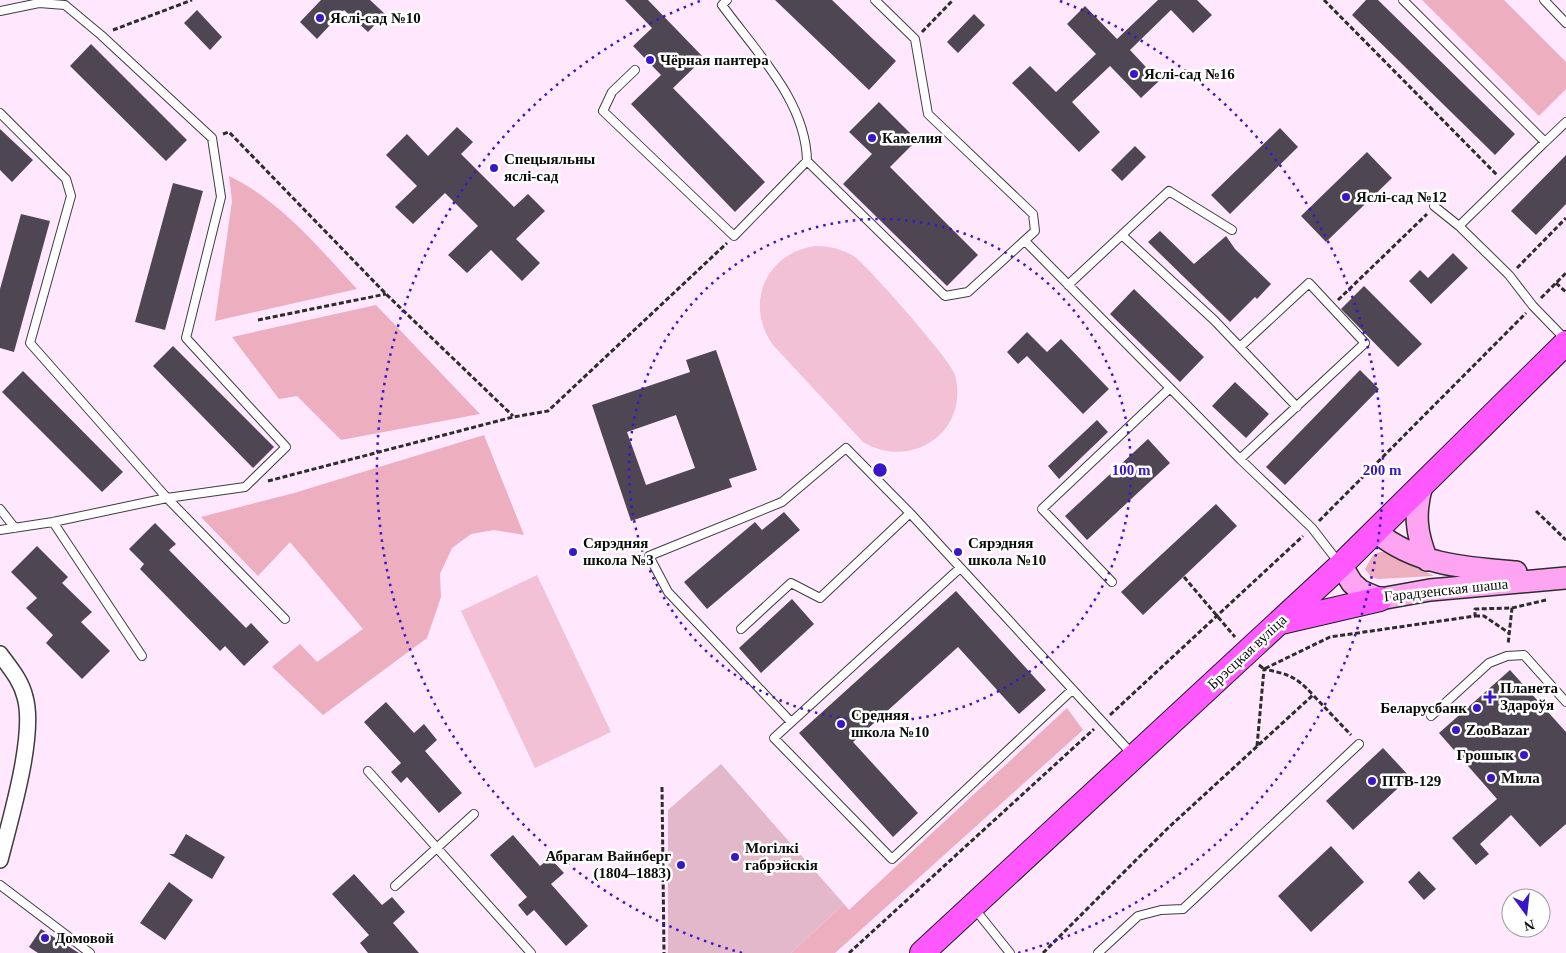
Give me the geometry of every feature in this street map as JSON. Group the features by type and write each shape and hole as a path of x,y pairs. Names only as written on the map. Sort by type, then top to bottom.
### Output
{"main road":[{"name":"Брэсцкая вуліца","path":"922,953 1341,565 1566,342"},
{"path":"1422,485 1416,518 1418,535 1427,560"},
{"name":"Гарадзенская шаша","path":"1375,532 1398,548 1427,560 1458,568 1566,577"},
{"name":"Гарадзенская шаша","path":"1341,565 1352,583 1361,591 1380,599 1430,590 1566,577"},
{"path":"1280,622 1380,599"}],"street":[{"path":"0,654 19,680 26,698 28,720 19,782 0,860"}],"lane":[{"path":"635,70 612,92 603,111 734,236 807,161 807,142 789,96 722,5 727,0"},
{"path":"807,161 945,296 968,292 1035,231 1033,214 928,114 915,39 875,0"},
{"path":"1403,0 1545,142"},
{"path":"1544,0 1566,23"},
{"path":"0,11 40,1 65,5 101,35 212,138 221,197 186,338 286,447 245,487 167,498 53,522 0,530"},
{"path":"0,113 66,179 71,196 30,344 167,498 285,619"},
{"path":"1460,226 1566,122"},
{"path":"1068,285 1123,236 1169,191 1232,230"},
{"path":"1434,206 1460,226 1509,275 1532,306 1566,342"},
{"path":"1123,236 1240,347 1297,407"},
{"path":"1025,241 1240,459 1312,528 1341,565"},
{"path":"1240,347 1309,283 1365,343 1240,459"},
{"path":"1112,582 1042,509 1170,388"},
{"path":"791,722 668,592 649,556 782,502 846,448 910,513 1134,756"},
{"path":"0,509 15,528"},
{"path":"741,629 791,584 820,598 910,513"},
{"path":"53,522 142,656"},
{"path":"960,568 774,738 892,858 1072,690"},
{"path":"1430,716 1489,663 1507,656 1524,655 1566,702"},
{"path":"1098,953 1138,916 1161,910 1183,909 1359,744"},
{"path":"368,771 531,953"},
{"path":"395,886 474,814"},
{"path":"0,885 90,953"},
{"path":"972,906 1010,953"}],"path":[{"path":"101,35 192,0"},
{"path":"915,39 952,0"},
{"path":"1324,0 1504,182"},
{"path":"212,138 229,132 386,294 513,417"},
{"path":"1330,306 1434,206"},
{"path":"1509,275 1566,218"},
{"path":"245,487 513,417 548,411 734,236"},
{"path":"849,953 1312,528 1566,273"},
{"path":"1556,283 1566,292"},
{"path":"258,320 386,294"},
{"path":"1536,511 1566,540"},
{"path":"1184,576 1264,670 1288,674 1301,682 1359,744"},
{"path":"1475,616 1475,609 1512,608 1548,600"},
{"path":"1507,656 1512,608"},
{"path":"1264,670 1330,636 1475,616 1484,616 1510,633"},
{"path":"1257,746 1264,670"},
{"path":"1043,953 1168,828 1313,695"},
{"path":"662,787 664,953"}],"shaded area":[{"path":"1422,0 1504,0 1566,62 1566,89 1539,116"},
{"path":"229,176 248,186 282,211 357,289 215,321 232,201"},
{"path":"815,246 836,248 855,257 909,315 950,366 955,375 957,395 954,414 945,429 933,441 917,449 900,452 881,450 863,442 773,345 764,330 760,314 760,298 764,283 772,270 783,259 798,251"},
{"path":"376,305 480,414 341,440 297,396 279,399 232,337"},
{"path":"484,435 524,535 494,530 471,534 452,548 440,574 441,597 427,638 323,715 272,667 300,644 317,662 363,629 290,542 258,576 201,517 294,493"},
{"path":"1380,552 1389,552 1434,576 1378,579 1371,577 1365,569 1373,555"},
{"path":"537,575 611,732 535,768 461,611"},
{"path":"1067,708 1083,730 835,953 791,953 844,904 849,910"},
{"name":"Могілкі габрэйскія","path":"721,764 844,904 791,953 668,953 668,810"}],"building":[{"name":"Яслі-сад №10","path":"321,0 370,0 385,14 368,32 344,10 317,39 300,22"},
{"path":"625,0 648,0 704,58 673,88 765,182 735,212 631,104 661,75 633,46 652,28"},
{"path":"775,0 832,0 896,61 869,90"},
{"name":"Яслі-сад №16","path":"1158,0 1197,0 1212,15 1193,33 1171,10 1130,50 1159,81 1141,98 1110,66 1072,102 1100,132 1079,152 1012,83 1030,66 1056,92 1096,54 1067,24 1085,6 1117,39"},
{"path":"1366,0 1378,0 1515,134 1495,155 1352,15"},
{"path":"197,10 222,37 210,50 184,23"},
{"path":"974,14 985,25 958,53 947,42"},
{"path":"91,44 187,140 166,161 70,66"},
{"path":"879,102 917,140 890,167 978,255 947,286 843,184 872,154 849,132"},
{"path":"457,127 473,142 461,154 514,207 528,194 545,211 516,239 540,263 522,281 491,250 467,273 448,255 478,226 445,193 413,224 395,207 417,186 386,155 407,134 428,156"},
{"path":"1280,128 1298,147 1230,214 1211,195"},
{"path":"0,129 33,160 12,182 0,170"},
{"path":"1135,146 1146,157 1122,181 1111,170"},
{"name":"Яслі-сад №12","path":"1367,152 1392,178 1326,242 1301,216"},
{"path":"1566,155 1566,204 1536,235 1511,211"},
{"path":"173,183 203,191 165,330 135,322"},
{"path":"21,214 50,221 14,352 0,348 0,289"},
{"path":"1160,231 1194,264 1226,236 1235,249 1271,284 1230,322 1148,242"},
{"path":"1453,253 1468,268 1431,304 1409,281 1420,270 1428,278"},
{"path":"1364,286 1422,344 1398,367 1341,309"},
{"path":"1134,289 1204,357 1180,382 1110,314"},
{"path":"1027,332 1047,352 1061,339 1109,389 1083,414 1027,356 1018,364 1007,352"},
{"path":"173,346 274,447 253,468 153,366"},
{"path":"716,350 757,470 729,479 732,487 631,521 592,405 690,372 686,360","holes":["676,415 695,468 646,485 627,432"]},
{"path":"1360,370 1379,389 1285,485 1266,467"},
{"path":"23,371 123,472 102,492 2,392"},
{"path":"1235,382 1269,414 1246,438 1212,406"},
{"path":"1097,420 1108,432 1059,479 1048,466"},
{"path":"1148,439 1170,463 1087,540 1065,516"},
{"path":"1216,504 1237,526 1143,615 1121,592"},
{"path":"784,512 800,530 707,609 684,582 755,522 762,530"},
{"path":"155,523 176,544 169,550 246,628 251,623 269,642 244,666 225,646 220,651 140,569 144,564 129,549"},
{"path":"37,546 68,577 62,583 92,612 81,622 110,651 82,679 46,643 53,635 26,608 37,598 11,572"},
{"name":"Средняя школа №10","path":"956,591 1046,690 1019,714 958,647 853,742 918,813 893,837 799,733"},
{"path":"792,599 814,624 761,673 739,648"},
{"path":"1510,670 1566,732 1566,824 1540,847 1511,815 1480,844 1489,854 1476,865 1452,838 1497,799 1439,733"},
{"path":"386,702 414,733 424,724 437,740 425,751 462,793 439,813 407,777 401,783 391,772 401,763 364,722"},
{"path":"1383,748 1410,777 1353,830 1326,801"},
{"path":"186,834 225,857 212,879 169,854 174,854"},
{"path":"513,835 540,866 550,858 564,873 551,884 588,926 566,946 534,910 527,916 518,905 527,897 490,855"},
{"path":"1331,846 1364,882 1311,932 1278,896"},
{"path":"1419,871 1436,889 1424,900 1408,882"},
{"path":"354,874 382,905 392,897 405,912 393,923 419,953 368,953 360,943 369,935 332,894"},
{"path":"169,882 193,900 165,940 140,923"},
{"name":"Домовой","path":"41,929 79,953 38,953 29,947"}],"place":[{"name":"Яслі-сад №10","path":"320,18"},
{"name":"Чёрная пантера","path":"650,60"},
{"name":"Яслі-сад №16","path":"1134,74"},
{"name":"Камелия","path":"872,138"},
{"name":"Спецыяльны яслі-сад","path":"494,168"},
{"name":"Яслі-сад №12","path":"1346,197"},
{"name":"Сярэдняя школа №3","path":"573,552"},
{"name":"Сярэдняя школа №10","path":"958,552"},
{"name":"Планета Здароўя","path":"1490,697"},
{"name":"Беларусбанк","path":"1477,708"},
{"name":"Средняя школа №10","path":"841,724"},
{"name":"ZooBazar","path":"1456,730"},
{"name":"Грошык","path":"1524,755"},
{"name":"Мила","path":"1491,778"},
{"name":"ПТВ-129","path":"1372,781"},
{"name":"Могілкі габрэйскія","path":"735,857"},
{"name":"Абрагам Вайнберг (1804–1883)","path":"681,865"},
{"name":"Домовой","path":"45,938"}]}
